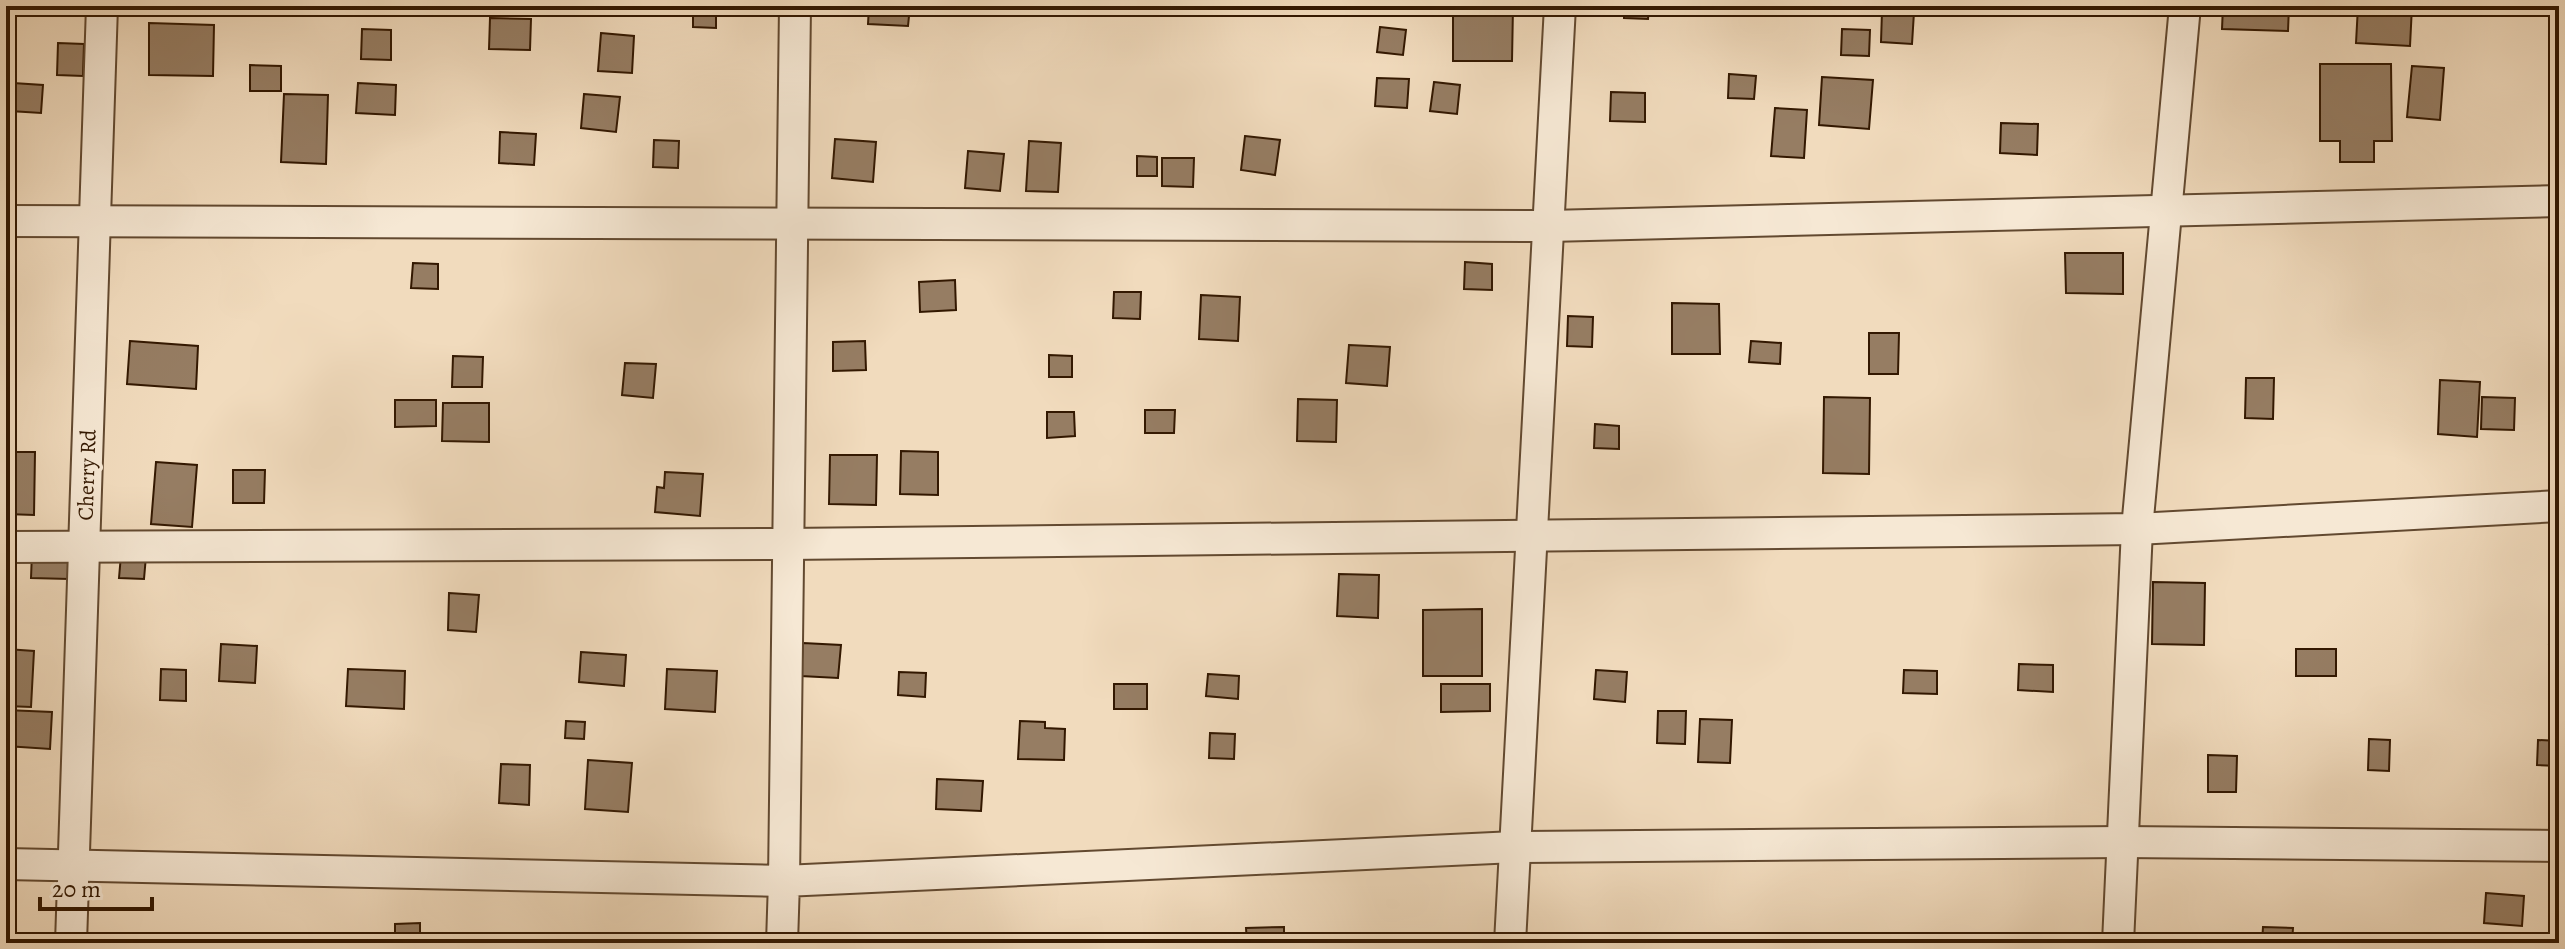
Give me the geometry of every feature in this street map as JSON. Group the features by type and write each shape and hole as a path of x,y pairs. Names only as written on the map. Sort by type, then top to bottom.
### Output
{"street":[{"name":"Cherry Rd","path":"71,943 102,6"},
{"path":"782,943 795,6"},
{"path":"1510,943 1560,6"},
{"path":"2118,943 2137,529 2185,6"},
{"path":"6,221 1549,226 2559,201"},
{"path":"6,547 787,544 2137,529 2559,506"},
{"path":"6,864 784,881 1515,847 2123,842 2559,846"}],"building":[{"path":"693,6 741,6 741,16 716,15 716,28 693,27"},
{"path":"869,6 910,6 908,26 868,24"},
{"path":"1453,6 1513,7 1512,61 1453,61"},
{"path":"1624,6 1649,6 1648,19 1624,18"},
{"path":"2223,6 2289,6 2288,31 2222,29"},
{"path":"2358,6 2412,6 2410,46 2356,43"},
{"path":"1882,11 1914,12 1912,44 1881,42"},
{"path":"490,18 531,19 530,50 489,49"},
{"path":"149,23 214,25 213,76 149,75"},
{"path":"1380,27 1406,30 1403,55 1377,52"},
{"path":"362,29 391,30 391,60 361,59"},
{"path":"1842,29 1870,30 1869,56 1841,55"},
{"path":"601,33 634,36 632,73 598,71"},
{"path":"58,43 84,44 83,76 57,75"},
{"path":"2320,64 2391,64 2392,141 2374,141 2374,162 2340,162 2340,141 2320,141"},
{"path":"250,65 281,66 281,91 250,91"},
{"path":"2412,66 2444,68 2440,120 2407,117"},
{"path":"1729,74 1756,76 1754,99 1728,98"},
{"path":"1822,77 1873,80 1869,129 1819,125"},
{"path":"1377,78 1409,79 1407,108 1375,106"},
{"path":"1434,82 1460,85 1457,114 1430,111"},
{"path":"13,83 43,85 41,113 10,111"},
{"path":"358,83 396,85 395,115 356,113"},
{"path":"1611,92 1645,93 1645,122 1610,121"},
{"path":"284,94 328,95 326,164 281,162"},
{"path":"584,94 620,97 616,132 581,128"},
{"path":"1775,108 1807,110 1804,158 1771,156"},
{"path":"2001,123 2038,124 2037,155 2000,153"},
{"path":"500,132 536,134 534,165 499,163"},
{"path":"1245,136 1280,140 1275,175 1241,170"},
{"path":"835,139 876,142 873,182 832,178"},
{"path":"654,140 679,141 678,168 653,167"},
{"path":"1029,141 1061,143 1058,192 1026,191"},
{"path":"968,151 1004,154 1000,191 965,188"},
{"path":"1137,156 1157,157 1157,176 1137,176"},
{"path":"1162,158 1194,158 1193,187 1162,186"},
{"path":"2065,253 2123,253 2123,294 2066,293"},
{"path":"1465,262 1492,264 1492,290 1464,289"},
{"path":"413,263 438,264 438,289 411,288"},
{"path":"955,280 956,310 920,312 919,282"},
{"path":"1114,292 1141,292 1140,319 1113,318"},
{"path":"1201,295 1240,297 1238,341 1199,339"},
{"path":"1672,303 1719,304 1720,354 1672,354"},
{"path":"1568,316 1593,317 1592,347 1567,346"},
{"path":"1869,333 1899,333 1898,374 1869,374"},
{"path":"130,341 198,346 196,389 127,384"},
{"path":"865,341 866,370 833,371 833,342"},
{"path":"1751,341 1781,343 1780,364 1749,362"},
{"path":"1349,345 1390,347 1387,386 1346,383"},
{"path":"1049,355 1072,356 1072,377 1049,377"},
{"path":"453,356 483,357 482,387 452,387"},
{"path":"625,363 656,364 653,398 622,395"},
{"path":"2246,378 2274,378 2273,419 2245,418"},
{"path":"2440,380 2480,382 2477,437 2438,434"},
{"path":"1824,397 1870,398 1869,474 1823,473"},
{"path":"2482,397 2515,398 2514,430 2481,429"},
{"path":"1298,399 1337,400 1336,442 1297,441"},
{"path":"395,400 436,400 436,426 395,427"},
{"path":"443,403 489,403 489,442 442,441"},
{"path":"1145,410 1175,410 1174,433 1145,433"},
{"path":"1047,412 1074,412 1075,436 1047,438"},
{"path":"1595,424 1619,426 1619,449 1594,448"},
{"path":"901,451 938,452 938,495 900,494"},
{"path":"6,452 35,452 34,515 6,514"},
{"path":"830,455 877,455 876,505 829,504"},
{"path":"156,462 197,465 192,527 151,524"},
{"path":"233,470 265,470 264,503 233,503"},
{"path":"665,472 703,474 700,516 655,512 657,487 664,488"},
{"path":"32,552 71,555 69,579 31,578"},
{"path":"121,555 146,556 144,579 119,578"},
{"path":"1339,574 1379,575 1378,618 1337,616"},
{"path":"2153,582 2205,583 2204,645 2152,644"},
{"path":"449,593 479,595 476,632 448,630"},
{"path":"1482,609 1482,676 1423,676 1423,610"},
{"path":"2551,620 2559,620 2559,644 2549,644"},
{"path":"803,643 841,645 838,678 801,676"},
{"path":"221,644 257,646 255,683 219,681"},
{"path":"6,649 34,651 31,707 6,706"},
{"path":"2296,649 2336,649 2336,676 2296,676"},
{"path":"581,652 626,655 624,686 579,682"},
{"path":"2019,664 2053,665 2053,692 2018,690"},
{"path":"161,669 186,670 186,701 160,700"},
{"path":"348,669 405,671 404,709 346,706"},
{"path":"667,669 717,671 715,712 665,709"},
{"path":"1596,670 1627,672 1625,702 1594,699"},
{"path":"1904,670 1937,671 1937,694 1903,693"},
{"path":"899,672 926,673 925,697 898,695"},
{"path":"1208,674 1239,676 1238,699 1206,696"},
{"path":"1114,684 1147,684 1147,709 1114,709"},
{"path":"1441,684 1490,684 1490,711 1441,712"},
{"path":"6,710 52,712 50,749 6,746"},
{"path":"1658,711 1686,711 1685,744 1657,743"},
{"path":"1700,719 1732,720 1730,763 1698,762"},
{"path":"566,721 585,722 584,739 565,738"},
{"path":"1020,721 1045,722 1045,728 1065,729 1064,760 1018,759"},
{"path":"1210,733 1235,734 1234,759 1209,758"},
{"path":"2369,739 2390,740 2389,771 2368,770"},
{"path":"2538,740 2559,741 2559,766 2537,765"},
{"path":"2208,755 2237,756 2236,792 2208,792"},
{"path":"588,760 632,763 628,812 585,809"},
{"path":"501,764 530,765 529,805 499,803"},
{"path":"937,779 983,781 981,811 936,809"},
{"path":"2486,893 2524,896 2522,926 2484,923"},
{"path":"420,923 420,943 395,943 395,924"},
{"path":"1284,927 1284,943 1247,943 1246,928"},
{"path":"2263,927 2293,928 2292,943 2262,943"}]}
